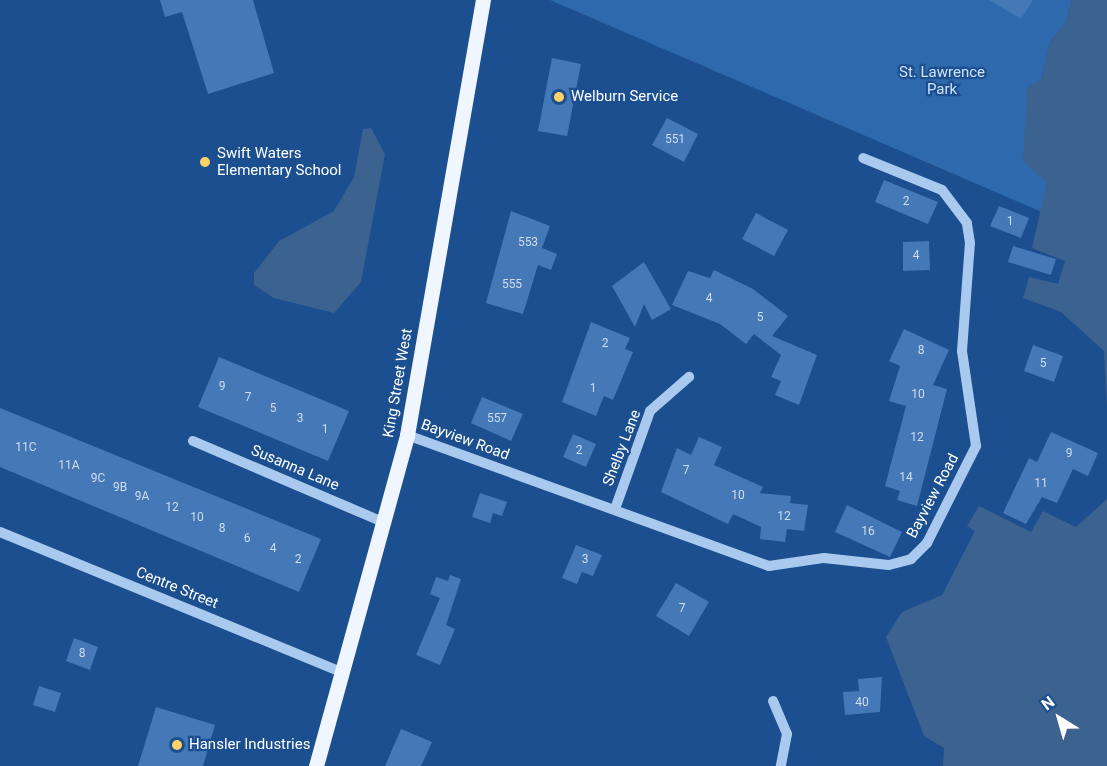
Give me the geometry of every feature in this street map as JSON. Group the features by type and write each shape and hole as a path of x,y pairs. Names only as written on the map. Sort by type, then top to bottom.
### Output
{"main road":[{"name":"King Street West","path":"316,766 385,523 407,435 483,0"}],"street":[{"name":"Bayview Road","path":"407,435 769,567 824,558 889,565 910,559 927,543 976,446 962,367 967,223 942,190 863,158"},
{"name":"Shelby Lane","path":"615,509 650,411 689,377"},
{"name":"Susanna Lane","path":"193,441 385,523"},
{"name":"Centre Street","path":"0,532 343,673"},
{"path":"773,701 788,735 781,766"}],"green space":[{"name":"St. Lawrence Park","path":"550,0 1072,0 1066,22 1050,42 1041,79 1047,182 1042,212"}],"shaded area":[{"path":"1072,0 1107,0 1107,409 1104,351 1061,312 1023,298 1029,277 1058,284 1065,261 1032,248 1047,182 1023,162 1027,88 1041,79 1050,42 1066,22"},
{"path":"371,128 385,154 361,282 334,313 274,298 254,285 254,273 279,241 334,211 354,177 363,129"},
{"path":"1107,499 1107,766 943,766 944,748 924,736 886,637 902,612 942,595 975,531 967,526 979,506 1031,532 1043,511 1076,527"}],"building":[{"path":"160,0 253,0 274,73 208,94 182,12 165,17"},
{"path":"989,0 1033,0 1021,19"},
{"name":"Welburn Service","path":"552,58 581,64 567,136 538,131"},
{"path":"667,118 698,134 684,162 652,145"},
{"path":"884,180 938,202 928,224 875,202"},
{"path":"999,206 1029,218 1021,238 990,226"},
{"path":"511,211 550,226 542,248 557,254 551,270 538,265 523,314 486,303"},
{"path":"756,213 788,230 774,256 742,239"},
{"path":"929,241 930,270 903,271 903,242"},
{"path":"1013,246 1056,259 1051,275 1008,262"},
{"path":"644,262 671,309 652,320 644,304 635,327 612,286"},
{"path":"714,270 753,289 788,316 772,336 817,355 799,405 775,395 781,381 771,377 781,355 754,334 746,344 720,324 672,305 688,271 710,278"},
{"path":"591,322 630,338 625,349 633,352 613,400 604,396 596,416 562,402"},
{"path":"904,329 949,350 933,385 947,389 917,506 897,500 900,491 885,486 906,406 889,401 900,366 889,361"},
{"path":"1033,345 1063,356 1054,382 1024,371"},
{"path":"219,357 349,411 328,461 198,407"},
{"path":"482,397 523,414 511,441 471,423"},
{"path":"0,408 321,539 299,592 0,467"},
{"path":"1051,432 1098,453 1088,476 1073,469 1057,503 1042,497 1026,524 1003,513 1029,458 1037,462"},
{"path":"573,434 596,444 586,467 563,457"},
{"path":"699,437 722,447 714,465 763,487 760,493 791,496 790,503 808,505 804,531 787,529 785,542 760,539 761,527 733,514 728,524 661,492 677,448 691,455"},
{"path":"480,493 507,502 502,516 493,513 490,523 472,517"},
{"path":"847,505 902,532 890,557 835,532"},
{"path":"576,545 602,555 593,576 582,572 577,584 562,578"},
{"path":"450,575 461,579 446,625 455,629 440,665 416,655 440,598 430,594 436,577 448,581"},
{"path":"676,583 709,602 689,636 656,616"},
{"path":"74,638 98,647 90,670 66,661"},
{"path":"882,677 880,712 845,715 843,692 859,691 858,679"},
{"path":"39,686 61,693 55,712 33,705"},
{"name":"Hansler Industries","path":"156,707 215,725 203,766 138,766"},
{"path":"401,729 432,742 421,766 385,766"}],"place":[{"name":"Welburn Service","path":"559,97"},
{"name":"Swift Waters Elementary School","path":"205,162"},
{"name":"Hansler Industries","path":"177,745"}]}
